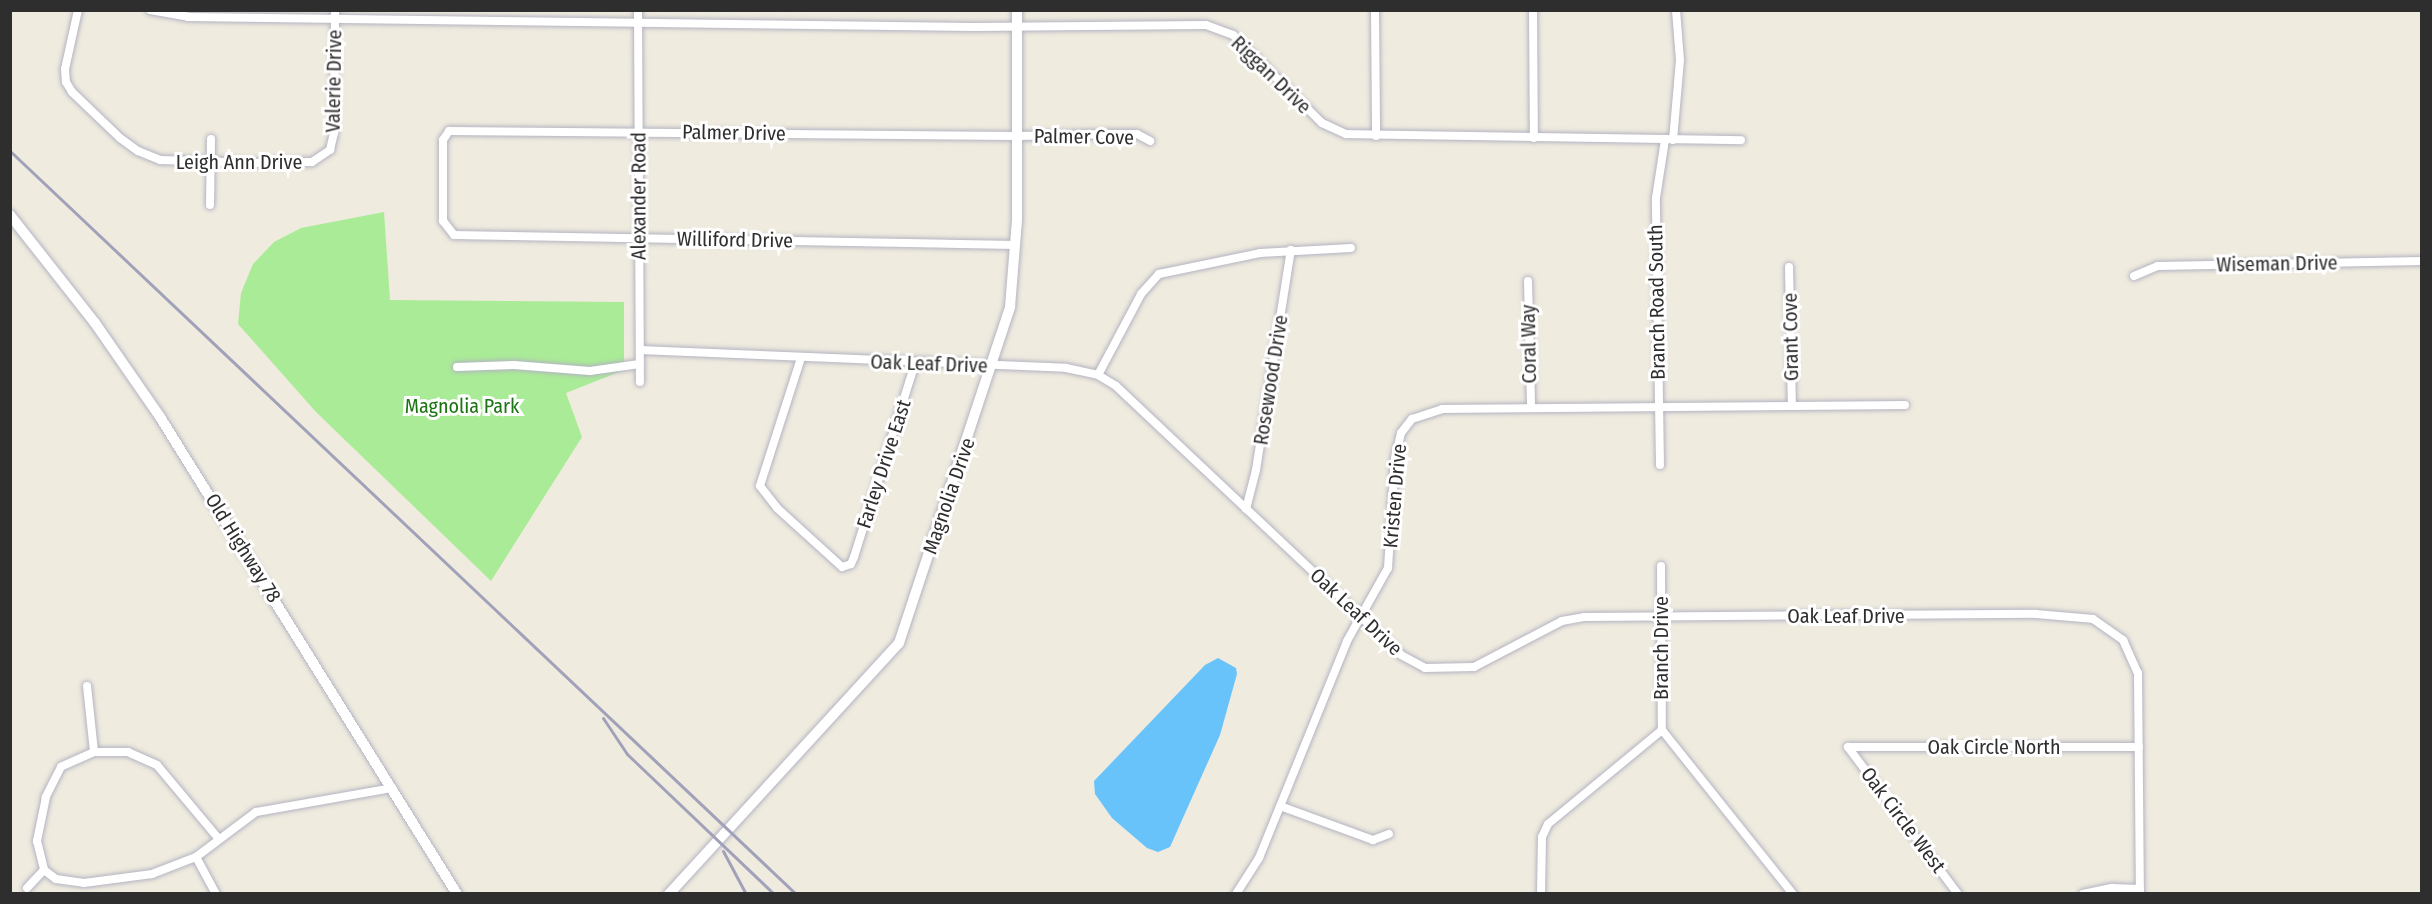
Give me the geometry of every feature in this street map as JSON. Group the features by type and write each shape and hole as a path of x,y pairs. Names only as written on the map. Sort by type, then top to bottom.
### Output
{"street":[{"name":"Leigh Ann Drive","path":"78,10 65,69 66,82 72,92 138,151 171,162 312,162 330,150"},
{"name":"Riggan Drive","path":"150,10 188,17 225,14 444,14 638,22 1215,27 1238,40 1327,127 1347,134 1741,140"},
{"name":"Alexander Road","path":"638,10 640,382"},
{"name":"Magnolia Drive","path":"669,894 899,643 1008,314 1016,245 1017,10"},
{"path":"1375,10 1376,136"},
{"path":"1533,10 1534,138"},
{"name":"Branch Road South","path":"1660,465 1656,198 1679,99 1676,10"},
{"name":"Valerie Drive","path":"330,150 334,133 335,14"},
{"name":"Palmer Drive","path":"454,235 444,225 442,216 443,140 449,130 1018,136"},
{"name":"Palmer Cove","path":"1018,136 1137,134 1150,141"},
{"path":"210,205 211,139"},
{"name":"Old Highway 78","path":"10,215 95,323 160,417 457,894"},
{"name":"Williford Drive","path":"454,235 1016,245"},
{"path":"1098,375 1141,294 1159,274 1206,262 1291,250 1351,248"},
{"name":"Rosewood Drive","path":"1246,509 1256,471 1291,250"},
{"name":"Wiseman Drive","path":"2134,276 2158,266 2421,261"},
{"name":"Grant Cove","path":"1789,267 1792,406"},
{"name":"Coral Way","path":"1528,281 1531,407"},
{"name":"Oak Leaf Drive","path":"640,350 1079,368 1098,375 1116,386 1360,616 1415,664 1454,670 1482,664 1568,619 1661,616 2084,616 2108,627 2122,640 2135,664 2139,747 2140,891"},
{"name":"Farley Drive East","path":"801,358 777,440 761,478 761,490 777,508 842,567 851,564 915,363"},
{"path":"457,366 590,371 640,364"},
{"name":"Kristen Drive","path":"1236,894 1251,873 1360,616 1390,562 1395,459 1403,428 1418,415 1433,410 1531,407 1905,405"},
{"name":"Branch Drive","path":"1661,566 1662,730"},
{"path":"87,686 94,752"},
{"path":"1541,894 1542,837 1554,817 1662,730 1792,894"},
{"name":"Oak Circle North","path":"1848,747 2139,747"},
{"name":"Oak Circle West","path":"1848,747 1958,894"},
{"path":"218,838 152,761 136,752 94,752 61,767 50,785 37,841 44,870 56,879 72,882 134,877 162,872 196,857 247,816 268,808 358,796 392,788"},
{"path":"1280,806 1373,840 1389,834"},
{"path":"196,857 216,894"},
{"path":"27,888 44,870"},
{"path":"2083,894 2112,888 2140,891"}],"green space":[{"name":"Magnolia Park","path":"384,212 390,300 624,302 624,370 566,393 582,437 491,581 316,412 238,324 241,293 253,264 274,242 301,228"}],"water":[{"path":"1218,658 1236,668 1237,674 1220,735 1170,847 1158,852 1147,848 1112,818 1095,794 1094,781 1205,665"}],"railway":[{"path":"10,151 796,894"},
{"path":"603,718 627,754 774,894"},
{"path":"723,851 746,894"}]}
